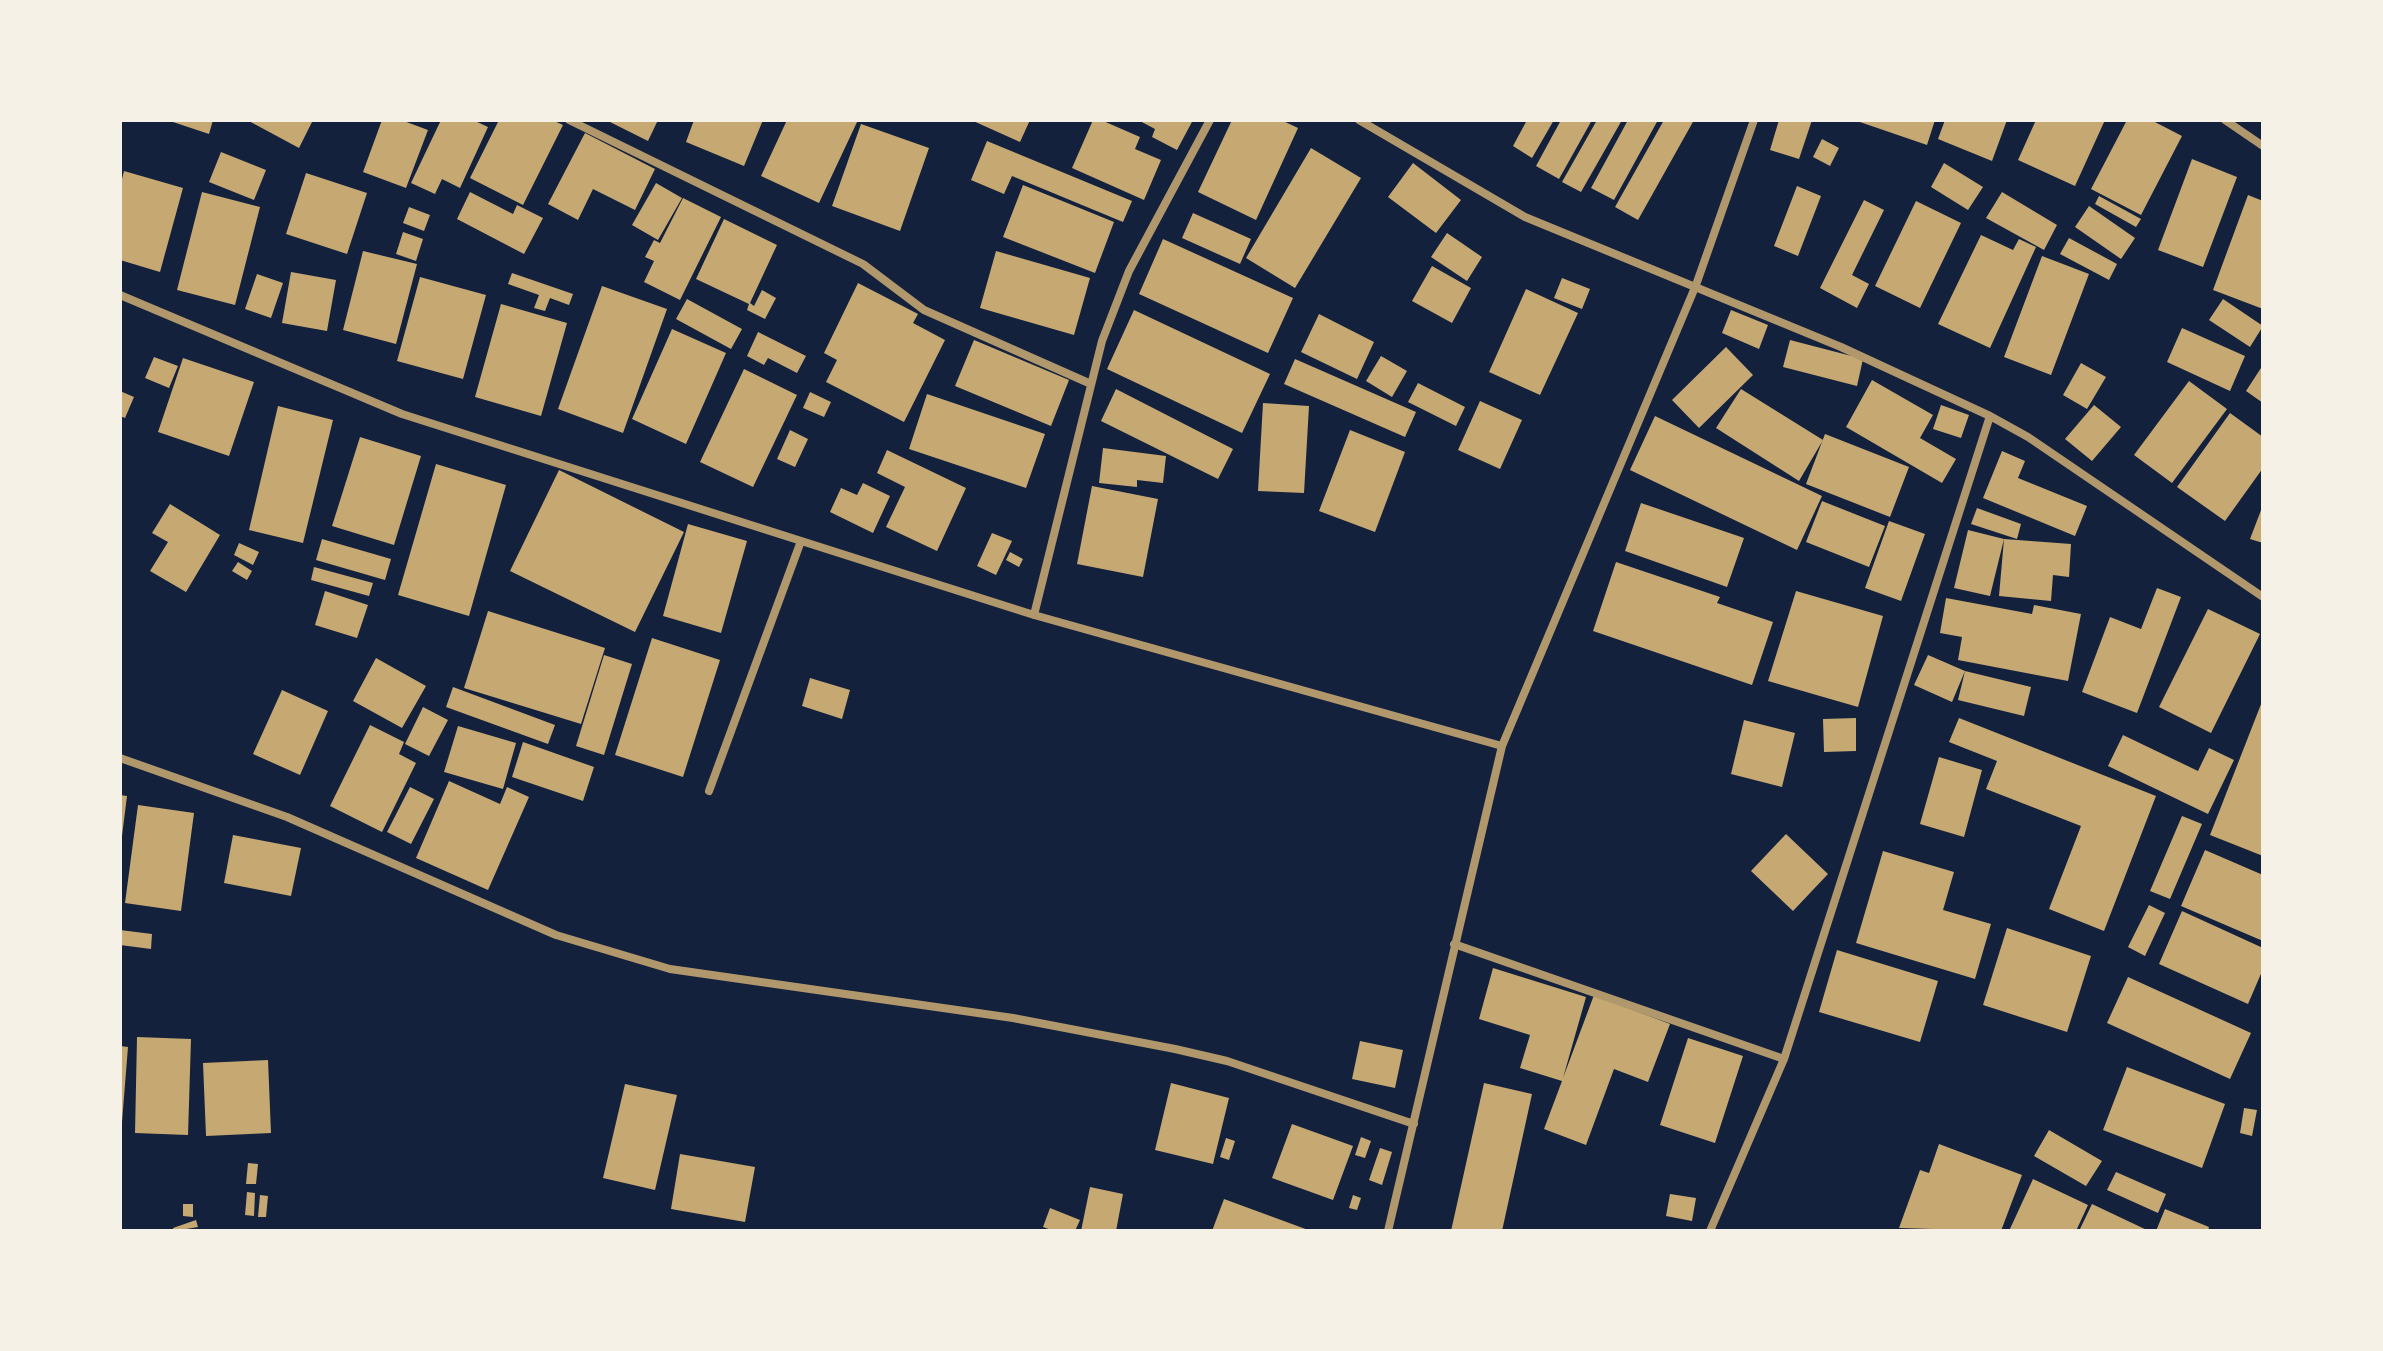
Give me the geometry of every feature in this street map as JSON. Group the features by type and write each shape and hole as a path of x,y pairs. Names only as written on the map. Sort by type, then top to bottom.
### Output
{"street":[{"path":"569,120 863,264 924,310 1091,384"},
{"path":"1034,615 1102,341 1129,271 1210,120"},
{"path":"1359,120 1525,217 1696,285 1990,416 2028,437 2263,597"},
{"path":"1388,1231 1502,746 1696,285 1754,120"},
{"path":"2225,120 2263,146"},
{"path":"120,295 402,414 1034,615 1502,746"},
{"path":"1710,1231 1784,1059 1990,416"},
{"path":"709,791 801,541"},
{"path":"120,758 287,817 556,935 670,969 1013,1018 1175,1049 1227,1061 1414,1124"},
{"path":"1454,944 1784,1059"}],"building":[{"path":"167,120 213,120 209,134"},
{"path":"247,120 313,120 299,148"},
{"path":"382,120 401,120 428,130 406,188 363,172"},
{"path":"441,120 473,120 488,127 460,188 442,179 435,194 411,183"},
{"path":"499,120 552,120 563,125 523,205 470,178"},
{"path":"606,120 658,120 648,141"},
{"path":"694,120 763,120 744,166 686,142"},
{"path":"787,120 858,120 819,203 761,176"},
{"path":"971,120 1030,120 1020,142"},
{"path":"1093,120 1101,120 1140,137 1135,149 1161,160 1144,200 1072,168"},
{"path":"1138,120 1193,120 1177,150 1152,137 1155,129"},
{"path":"1232,120 1281,120 1298,128 1256,220 1198,192"},
{"path":"1527,120 1554,120 1532,158 1513,146"},
{"path":"1561,120 1592,120 1559,179 1536,166"},
{"path":"1597,120 1622,120 1581,192 1562,182"},
{"path":"1628,120 1658,120 1614,200 1591,188"},
{"path":"1664,120 1694,120 1638,220 1615,207"},
{"path":"1779,120 1812,120 1799,159 1770,150"},
{"path":"1854,120 1935,120 1927,145"},
{"path":"1945,120 2007,120 1992,161 1938,139"},
{"path":"2036,120 2105,120 2075,186 2018,160"},
{"path":"2127,120 2151,120 2182,136 2141,215 2091,189"},
{"path":"861,124 929,148 900,231 832,206"},
{"path":"585,133 655,169 635,210 593,189 578,220 548,204"},
{"path":"1822,139 1839,148 1830,166 1813,157"},
{"path":"987,141 1132,201 1123,222 1012,176 1004,194 971,180"},
{"path":"1311,148 1361,178 1295,288 1246,258"},
{"path":"221,152 266,170 254,200 209,182"},
{"path":"2192,159 2237,177 2203,267 2158,250"},
{"path":"1413,163 1461,200 1436,233 1388,197"},
{"path":"1944,163 1983,187 1968,210 1931,187"},
{"path":"124,171 183,188 160,272 120,260 120,187"},
{"path":"306,173 367,193 347,254 286,234"},
{"path":"656,183 682,198 658,240 632,225"},
{"path":"1023,185 1114,222 1095,273 1003,237"},
{"path":"1797,186 1821,196 1798,256 1774,246"},
{"path":"202,192 260,207 235,305 177,290"},
{"path":"470,192 513,214 517,205 543,218 524,254 457,219"},
{"path":"2002,192 2057,225 2044,250 1986,218"},
{"path":"2248,195 2263,201 2263,309 2213,290"},
{"path":"2099,196 2141,219 2136,227 2095,204"},
{"path":"683,198 721,217 680,300 644,282 654,261 645,257 654,240 660,243"},
{"path":"1864,200 1884,210 1852,275 1869,284 1857,308 1820,288"},
{"path":"1916,201 1961,223 1920,308 1875,286"},
{"path":"2089,206 2135,238 2121,259 2075,227"},
{"path":"409,207 430,215 424,231 403,223"},
{"path":"1193,213 1251,239 1240,264 1182,238"},
{"path":"724,219 777,245 750,303 754,306 762,290 776,298 765,319 747,310 749,304 696,279"},
{"path":"403,232 423,239 416,261 396,254"},
{"path":"1447,233 1482,257 1467,281 1431,257"},
{"path":"1981,235 2013,250 2019,239 2036,247 1990,348 1938,324"},
{"path":"2069,238 2117,264 2109,280 2060,254"},
{"path":"1163,239 1293,298 1268,353 1139,294"},
{"path":"363,251 417,264 396,344 343,330"},
{"path":"996,251 1090,278 1074,335 980,308"},
{"path":"2042,256 2089,274 2051,375 2004,357"},
{"path":"1432,266 1471,288 1452,323 1412,301"},
{"path":"291,272 336,280 327,331 282,323"},
{"path":"512,273 573,294 569,305 550,298 545,311 534,308 539,295 508,284"},
{"path":"257,274 283,283 271,318 245,309"},
{"path":"420,277 486,295 463,379 397,361"},
{"path":"1562,278 1590,289 1582,309 1554,298"},
{"path":"858,283 918,314 913,323 945,340 904,422 826,382 837,360 824,353"},
{"path":"602,286 667,309 623,433 558,409"},
{"path":"1526,289 1578,313 1540,395 1489,372"},
{"path":"687,299 742,329 731,349 676,319"},
{"path":"2223,299 2263,326 2250,347 2209,320"},
{"path":"501,304 567,323 541,416 475,397"},
{"path":"1134,310 1270,374 1242,433 1107,369"},
{"path":"1731,310 1768,325 1759,349 1722,333"},
{"path":"1319,314 1374,342 1357,379 1301,352"},
{"path":"2182,328 2245,356 2230,391 2167,362"},
{"path":"672,329 726,353 686,444 632,419"},
{"path":"758,332 806,356 797,373 768,358 764,365 747,356"},
{"path":"974,340 1069,380 1051,426 955,386"},
{"path":"1790,340 1863,359 1857,386 1783,367"},
{"path":"1726,347 1753,375 1699,428 1672,400"},
{"path":"1381,356 1407,371 1392,397 1366,381"},
{"path":"154,357 178,366 169,388 145,378"},
{"path":"183,358 254,382 229,456 158,432"},
{"path":"1295,359 1416,412 1405,437 1284,384"},
{"path":"2081,363 2106,377 2087,409 2063,395"},
{"path":"744,369 797,395 753,487 700,462"},
{"path":"2263,369 2263,403 2246,391"},
{"path":"1872,380 1933,415 1920,438 1956,459 1942,483 1846,427"},
{"path":"2189,381 2227,409 2172,483 2134,455"},
{"path":"1418,383 1465,407 1456,426 1408,402"},
{"path":"1116,389 1233,449 1218,479 1101,421"},
{"path":"1741,389 1823,440 1799,481 1716,428"},
{"path":"120,391 134,397 125,418 120,416"},
{"path":"810,392 831,402 824,417 803,408"},
{"path":"927,394 1045,434 1026,488 909,449"},
{"path":"1480,401 1522,420 1500,469 1458,450"},
{"path":"1263,403 1309,406 1304,493 1258,491"},
{"path":"1941,405 1969,415 1961,438 1933,429"},
{"path":"2094,405 2121,427 2092,461 2065,439"},
{"path":"278,406 333,420 303,543 249,530"},
{"path":"2230,413 2263,437 2263,468 2225,521 2177,487"},
{"path":"1655,416 1822,496 1797,550 1630,470"},
{"path":"790,430 808,439 795,467 777,459"},
{"path":"1350,430 1405,452 1375,532 1319,511"},
{"path":"1825,434 1909,467 1890,517 1806,484"},
{"path":"360,437 421,456 394,545 332,526"},
{"path":"1103,448 1166,456 1163,483 1137,480 1137,487 1099,483"},
{"path":"887,450 966,488 937,551 886,527 905,487 877,473"},
{"path":"2002,451 2025,461 2018,478 2087,506 2075,536 1983,498"},
{"path":"436,464 506,485 469,616 398,595"},
{"path":"559,470 684,532 635,632 510,571"},
{"path":"863,483 890,496 873,533 830,512 841,488 857,495"},
{"path":"1092,486 1158,499 1143,577 1077,564"},
{"path":"1822,501 1885,526 1869,567 1806,542"},
{"path":"1641,503 1744,538 1727,587 1625,551"},
{"path":"170,504 220,535 186,592 150,571 168,542 152,533"},
{"path":"2263,505 2263,543 2250,539"},
{"path":"1977,508 2021,524 2017,539 1971,524"},
{"path":"1889,521 1925,534 1901,601 1865,588"},
{"path":"688,524 747,541 721,633 663,616"},
{"path":"1968,530 2004,539 1990,596 1954,588"},
{"path":"992,533 1012,541 996,575 977,566"},
{"path":"322,539 391,559 385,580 316,560"},
{"path":"2004,539 2071,544 2069,577 2053,575 2051,601 1999,596"},
{"path":"239,543 259,552 253,565 234,555"},
{"path":"1010,552 1023,559 1019,567 1006,560"},
{"path":"238,562 252,571 247,580 232,571"},
{"path":"1616,562 1720,597 1717,603 1773,622 1752,685 1593,631"},
{"path":"314,567 373,583 369,596 311,580"},
{"path":"2157,588 2181,597 2137,713 2082,692 2110,617 2141,629"},
{"path":"325,591 368,605 357,638 315,625"},
{"path":"1796,591 1883,616 1858,707 1768,681"},
{"path":"1946,598 2032,614 2034,605 2081,614 2068,681 1958,660 1962,637 1940,633"},
{"path":"2208,609 2260,634 2211,733 2159,707"},
{"path":"488,611 605,648 581,724 464,688"},
{"path":"652,638 720,660 683,777 615,755"},
{"path":"604,655 632,664 604,755 576,746"},
{"path":"1928,655 1965,671 1952,702 1914,685"},
{"path":"376,658 426,686 402,728 353,701"},
{"path":"1965,671 2031,687 2024,716 1958,700"},
{"path":"810,678 850,690 842,719 802,706"},
{"path":"453,687 555,725 548,744 446,707"},
{"path":"282,690 328,711 300,775 253,754"},
{"path":"2263,699 2263,856 2210,835"},
{"path":"423,707 448,720 429,756 405,744"},
{"path":"1856,718 1856,751 1824,752 1823,719"},
{"path":"1959,718 2156,796 2104,931 2049,909 2081,826 1986,789 1997,761 1949,742"},
{"path":"1744,720 1795,733 1782,787 1731,774"},
{"path":"370,725 404,742 399,754 416,763 382,832 330,806"},
{"path":"458,726 516,743 503,789 444,772"},
{"path":"2123,735 2198,771 2209,748 2234,760 2208,814 2108,766"},
{"path":"523,742 594,767 583,801 512,777"},
{"path":"1939,757 1982,770 1964,837 1920,824"},
{"path":"449,781 500,804 507,787 529,797 488,890 416,858"},
{"path":"410,787 434,799 411,844 387,832"},
{"path":"120,795 127,796 122,836 120,836"},
{"path":"138,805 194,813 181,911 125,903"},
{"path":"2182,816 2202,824 2170,899 2150,891"},
{"path":"1786,834 1828,874 1793,911 1751,871"},
{"path":"233,835 301,848 291,896 224,883"},
{"path":"2205,850 2263,875 2263,941 2181,906"},
{"path":"1883,851 1954,872 1943,910 1991,924 1975,979 1856,943"},
{"path":"2149,905 2165,913 2145,956 2128,947"},
{"path":"2182,911 2263,948 2263,969 2248,1004 2159,964"},
{"path":"2007,928 2091,956 2067,1032 1983,1005"},
{"path":"120,930 152,934 151,949 120,945"},
{"path":"1837,950 1938,981 1920,1042 1819,1012"},
{"path":"1493,968 1586,997 1563,1078 1594,995 1670,1024 1648,1082 1614,1069 1586,1145 1544,1129 1562,1081 1520,1068 1530,1035 1479,1019"},
{"path":"2128,977 2251,1033 2230,1079 2107,1023"},
{"path":"137,1037 191,1039 188,1135 135,1133"},
{"path":"1688,1038 1743,1056 1715,1143 1660,1125"},
{"path":"1360,1041 1403,1050 1395,1088 1352,1079"},
{"path":"120,1046 128,1047 122,1122 120,1122"},
{"path":"268,1060 271,1133 206,1136 203,1063"},
{"path":"2127,1067 2225,1104 2202,1168 2103,1130"},
{"path":"1171,1083 1229,1098 1213,1164 1155,1150"},
{"path":"1484,1083 1532,1094 1502,1231 1451,1231"},
{"path":"625,1084 677,1095 655,1190 603,1178"},
{"path":"2244,1108 2257,1110 2252,1136 2240,1133"},
{"path":"1292,1124 1353,1146 1333,1200 1272,1178"},
{"path":"2049,1130 2102,1161 2086,1186 2034,1156"},
{"path":"1361,1137 1371,1141 1365,1158 1355,1155"},
{"path":"1226,1138 1235,1141 1229,1160 1220,1157"},
{"path":"1939,1144 2022,1175 2001,1231 1899,1228 1920,1170 1929,1173"},
{"path":"1380,1148 1392,1152 1382,1185 1369,1180"},
{"path":"680,1154 755,1167 745,1222 671,1209"},
{"path":"248,1163 258,1164 256,1184 246,1184"},
{"path":"2116,1172 2166,1194 2158,1213 2107,1190"},
{"path":"2033,1179 2088,1205 2076,1231 2009,1231"},
{"path":"1090,1187 1123,1194 1116,1231 1081,1231"},
{"path":"247,1192 255,1193 254,1216 245,1215"},
{"path":"1670,1194 1696,1198 1692,1221 1666,1216"},
{"path":"260,1195 268,1196 266,1217 258,1217"},
{"path":"1353,1195 1361,1198 1357,1210 1349,1208"},
{"path":"1224,1199 1311,1231 1212,1231"},
{"path":"183,1204 193,1204 193,1217 183,1216"},
{"path":"2092,1204 2149,1231 2079,1231"},
{"path":"1050,1208 1080,1220 1075,1231 1054,1231 1043,1227"},
{"path":"2165,1209 2209,1227 2208,1231 2156,1231"},
{"path":"196,1220 198,1227 174,1231 173,1228"}]}
